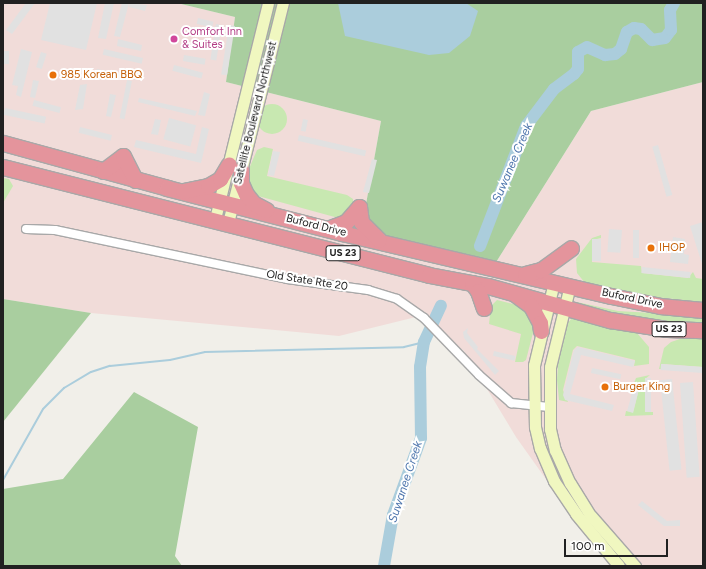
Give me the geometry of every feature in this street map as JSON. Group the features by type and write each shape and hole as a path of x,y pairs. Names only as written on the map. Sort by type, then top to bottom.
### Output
{"highway":[{"name":"Buford Drive","path":"3,143 103,171 123,156 135,180 180,192 326,229 660,306 703,310"},
{"name":"Buford Drive","path":"3,167 221,221 392,266 508,291 635,324 703,330"},
{"path":"180,192 208,186 235,167 246,194 253,203 279,217"},
{"path":"326,229 346,222 359,207 361,222 381,242"},
{"path":"522,274 541,270 570,248"},
{"path":"472,283 478,291 484,308 491,299 508,291 531,306 540,323 541,331"}],"main road":[{"name":"Satellite Boulevard Northwest","path":"221,221 235,167 268,3"},
{"name":"Satellite Boulevard Northwest","path":"235,167 283,3"},
{"path":"554,282 534,365 535,427 540,448 554,481 576,514 619,566"},
{"path":"570,285 550,367 549,407 555,450 570,483 591,516 635,566"}],"street":[{"name":"Old State Rte 20","path":"26,229 55,230 287,279 368,290 397,299 424,318 448,340 479,375 511,403 534,404 549,407"}],"shaded area":[{"path":"3,3 177,3 235,17 226,82 381,121 359,243 488,275 591,111 703,82 703,566 630,566 575,520 516,437 464,351 420,316 339,336 91,313 3,299"},
{"path":"26,3 35,3 12,34 6,30"},
{"path":"50,3 97,3 86,50 41,40"},
{"path":"105,3 114,3 106,39 98,38"},
{"path":"122,3 129,3 120,37 114,36"},
{"path":"130,3 147,5 145,11 129,7"},
{"path":"198,18 214,22 212,28 197,24"},
{"path":"216,24 222,25 216,60 210,60"},
{"path":"229,25 235,26 227,75 221,74"},
{"path":"118,39 142,45 141,51 117,46"},
{"path":"21,49 32,52 21,97 16,95 18,86 12,85"},
{"path":"104,49 143,58 142,64 103,55"},
{"path":"3,51 9,51 9,64 4,64"},
{"path":"41,52 47,54 42,69 36,67"},
{"path":"184,55 206,59 205,65 183,61"},
{"path":"174,65 203,73 201,79 172,71"},
{"path":"97,69 127,75 126,80 96,74"},
{"path":"33,80 39,81 35,98 30,97"},
{"path":"127,80 132,81 124,119 120,118"},
{"path":"87,84 83,109 75,110 80,85"},
{"path":"204,92 210,94 205,116 198,115"},
{"path":"110,94 116,95 111,117 106,116"},
{"path":"139,98 197,111 195,116 138,102"},
{"path":"34,100 61,107 59,113 32,106"},
{"path":"5,108 46,117 45,124 4,115"},
{"path":"169,118 196,125 190,146 163,139"},
{"path":"155,119 161,120 158,135 151,134"},
{"path":"303,119 308,120 306,132 301,131"},
{"path":"80,127 112,135 111,141 79,133"},
{"path":"202,127 209,129 201,163 134,147 136,140 196,154"},
{"path":"299,135 366,151 365,156 298,141"},
{"path":"658,145 672,195 667,197 652,147"},
{"path":"273,151 280,152 274,176 268,175"},
{"path":"372,159 377,160 369,193 363,192"},
{"path":"703,222 703,267 690,226"},
{"path":"609,229 622,230 620,253 607,252"},
{"path":"633,230 639,230 639,258 633,258"},
{"path":"673,237 685,239 684,254 689,255 688,264 670,262"},
{"path":"592,239 601,239 601,261 592,261"},
{"path":"642,267 691,272 690,278 641,273"},
{"path":"468,328 467,333 478,347 477,349 499,371 495,375 464,338 463,332"},
{"path":"578,347 635,361 633,367 581,355 570,394 614,405 612,411 565,400 563,395 574,350"},
{"path":"494,351 515,356 514,361 493,356"},
{"path":"661,364 703,367 702,373 661,370"},
{"path":"592,368 621,374 620,379 591,373"},
{"path":"645,378 651,378 651,412 645,412"},
{"path":"672,379 682,470 670,471 660,380"},
{"path":"693,382 700,477 687,478 680,383"},
{"path":"635,383 640,385 633,413 627,411"},
{"path":"642,501 667,521 680,520 680,526 664,526 638,505"}],"green space":[{"path":"177,3 703,3 703,82 591,111 488,275 359,243 381,121 226,82 235,17"},
{"path":"272,104 278,105 286,113 286,125 278,133 272,134 266,133 258,125 257,119 258,113 266,105"},
{"path":"264,147 273,149 267,176 347,195 353,199 353,208 342,219 258,196 249,186 248,171 257,150"},
{"path":"3,178 9,179 13,186 3,203"},
{"path":"601,235 601,238 593,240 592,262 641,266 642,273 688,278 693,272 696,278 703,279 703,302 636,295 585,283 577,273 576,259 592,238"},
{"path":"3,299 91,313 3,422"},
{"path":"497,300 524,307 535,325 526,360 523,362 515,362 521,334 489,324 491,306"},
{"path":"577,302 618,311 703,316 703,326 628,317 576,304"},
{"path":"573,317 637,333 649,347 649,364 634,366 635,360 577,346 573,350 563,390 568,402 559,400 557,380 559,349 565,326"},
{"path":"683,338 703,339 703,367 662,364 662,369 659,369 664,348 671,342"},
{"path":"650,375 645,379 647,412 653,412 653,415 625,416 626,411 633,412 640,385 634,383 636,378"},
{"path":"134,392 198,427 175,556 182,566 3,566 3,489 63,479"}],"water":[{"path":"338,3 466,3 478,11 470,36 449,53 429,55 345,36"}],"waterway":[{"name":"Suwanee Creek","path":"480,246 526,126 554,89 574,74 578,69 578,52 587,47 605,55 615,54 621,49 627,32 634,28 641,29 652,40 665,38 671,30 670,10 674,3"},
{"name":"Suwanee Creek","path":"384,566 393,515 421,438 420,367 424,342 441,306"},
{"path":"3,480 43,409 64,388 91,372 110,366 170,360 205,352 404,347 424,342"}],"place":[{"name":"Comfort Inn & Suites","path":"174,39"},
{"name":"985 Korean BBQ","path":"53,75"},
{"name":"IHOP","path":"651,248"},
{"name":"Burger King","path":"605,387"}]}
